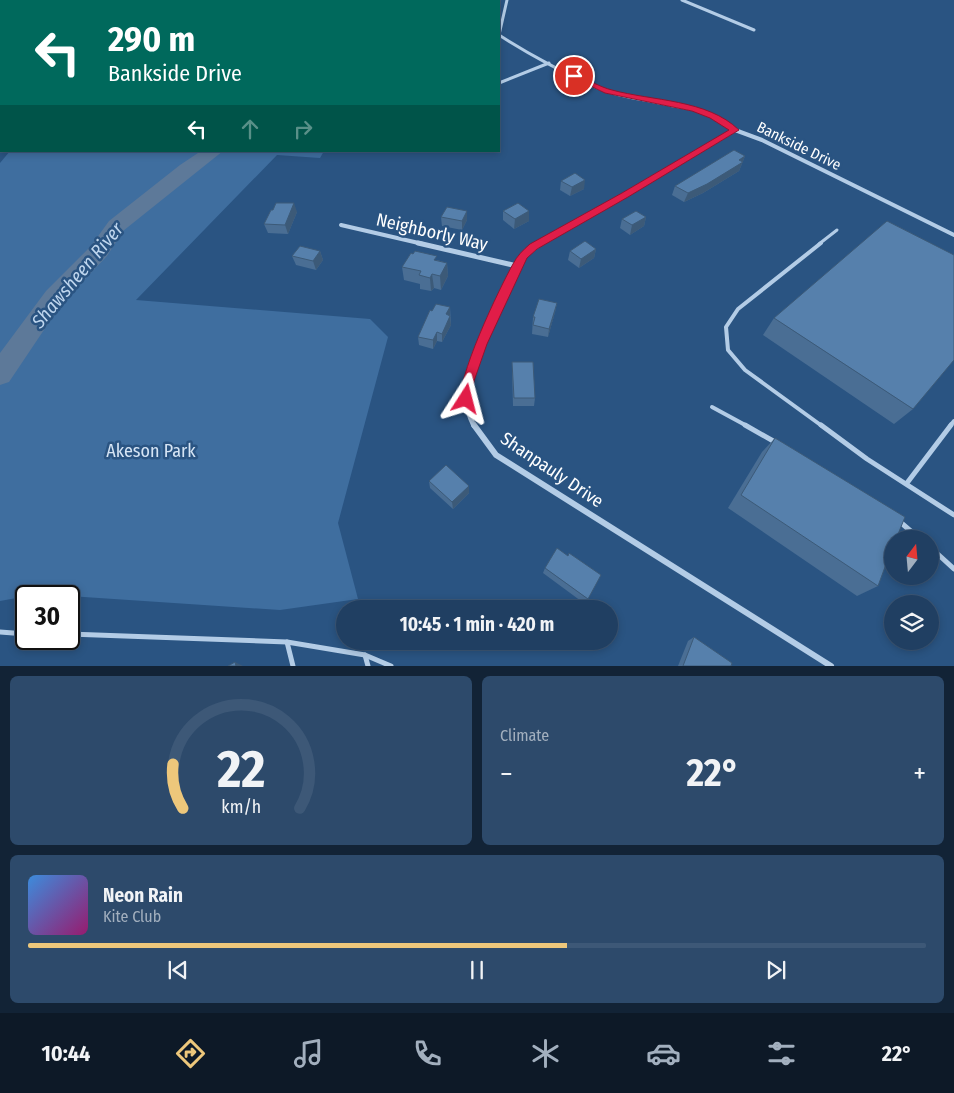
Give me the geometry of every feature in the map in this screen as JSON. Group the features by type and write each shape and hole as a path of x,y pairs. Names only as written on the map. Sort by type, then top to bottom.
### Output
{"street":[{"name":"Bankside Drive","path":"500,31 507,0"},
{"path":"682,0 754,30"},
{"name":"Bankside Drive","path":"500,36 519,48 608,92 694,109 713,116 735,130 762,140 954,235"},
{"path":"500,83 550,63"},
{"name":"Shanpauly Drive","path":"735,130 534,246 517,266 481,344 468,381 466,399 469,413 480,438 496,455 831,666"},
{"name":"Neighborly Way","path":"341,225 517,266"}],"lane":[{"path":"836,230 738,309 726,326 728,350 744,370 867,459 954,515"},
{"path":"712,407 780,444"},
{"path":"907,483 954,421"},
{"path":"896,519 909,530"},
{"path":"939,555 954,568"},
{"path":"0,632 15,633"},
{"path":"80,634 288,642 365,655 391,666"},
{"path":"288,642 293,666"},
{"path":"365,655 368,666"}],"green space":[{"name":"Akeson Park","path":"9,152 323,152 320,158 277,155 136,300 370,319 388,337 338,523 358,599 336,600 336,602 280,610 80,597 80,585 15,585 15,598 0,601 0,163"}],"building":[{"path":"734,150 745,156 739,160 743,162 688,193 675,186"},
{"path":"575,173 585,180 572,187 561,181"},
{"path":"276,203 294,203 285,225 264,224 271,210 273,210"},
{"path":"518,203 529,211 515,219 503,211"},
{"path":"447,207 467,211 462,221 441,217"},
{"path":"636,211 646,217 632,225 622,219"},
{"path":"887,221 954,255 954,360 913,409 774,318"},
{"path":"585,241 596,249 581,259 570,251"},
{"path":"300,246 320,251 313,261 292,256"},
{"path":"415,251 437,256 434,260 447,263 440,276 432,274 430,278 419,275 421,271 402,267 411,253 413,254"},
{"path":"539,299 557,303 549,329 533,325 535,317 533,317"},
{"path":"436,304 450,307 446,314 450,316 442,334 437,332 433,340 418,337 430,310 432,311"},
{"path":"512,362 533,362 535,398 514,398"},
{"path":"775,438 905,517 900,530 884,530 884,570 878,586 741,495"},
{"path":"446,465 469,486 452,502 429,481"},
{"path":"557,548 568,556 569,553 601,575 588,599 545,568"},
{"path":"694,637 732,663 731,666 683,666"},
{"path":"235,662 236,666 228,666"}],"waterway":[{"name":"Shawsheen River","path":"0,374 54,297 99,251 116,226 187,169 212,152"}],"route":[{"path":"466,399 468,381 481,344 517,266 524,256 534,246 735,130 713,116 694,109 608,92 574,76"}]}
